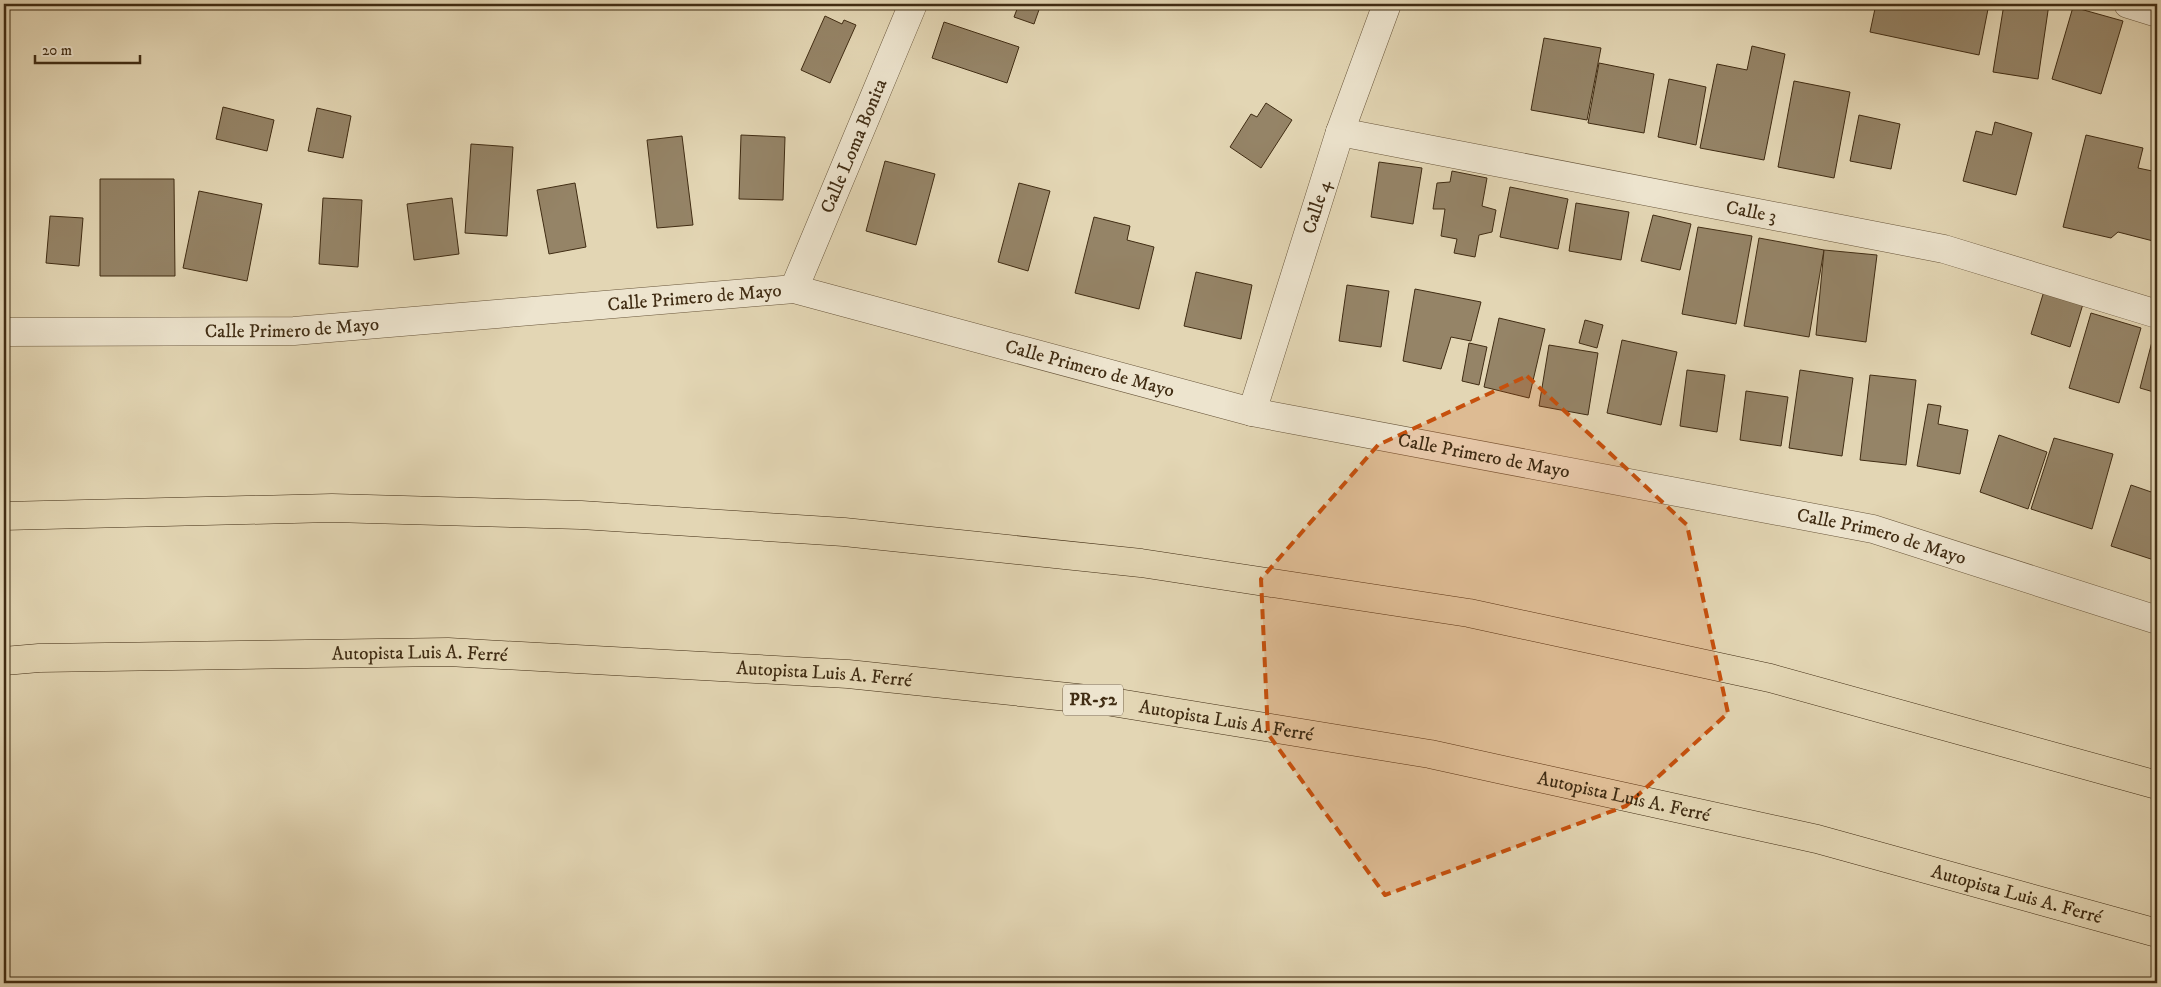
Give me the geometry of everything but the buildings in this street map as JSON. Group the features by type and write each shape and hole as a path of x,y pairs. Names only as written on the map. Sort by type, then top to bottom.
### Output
{"highway":[{"path":"4,516 332,508 581,515 844,532 1141,564 1469,613 1760,676 2157,785"},
{"name":"Autopista Luis A. Ferré","path":"4,661 39,658 448,652 848,674 1106,702 1430,754 1818,840 2157,933"}],"street":[{"name":"Calle Loma Bonita","path":"794,289 913,4"},
{"name":"Calle 4","path":"1252,412 1340,132 1387,4"},
{"path":"2128,4 2157,13"},
{"name":"Calle 3","path":"1340,132 1944,249 2157,314"},
{"name":"Calle Primero de Mayo","path":"4,332 294,331 794,289 1252,412 1873,530 2157,620"}],"highlighted area":[{"path":"1527,376 1687,525 1728,713 1626,806 1385,895 1268,734 1261,579 1378,445"}]}
